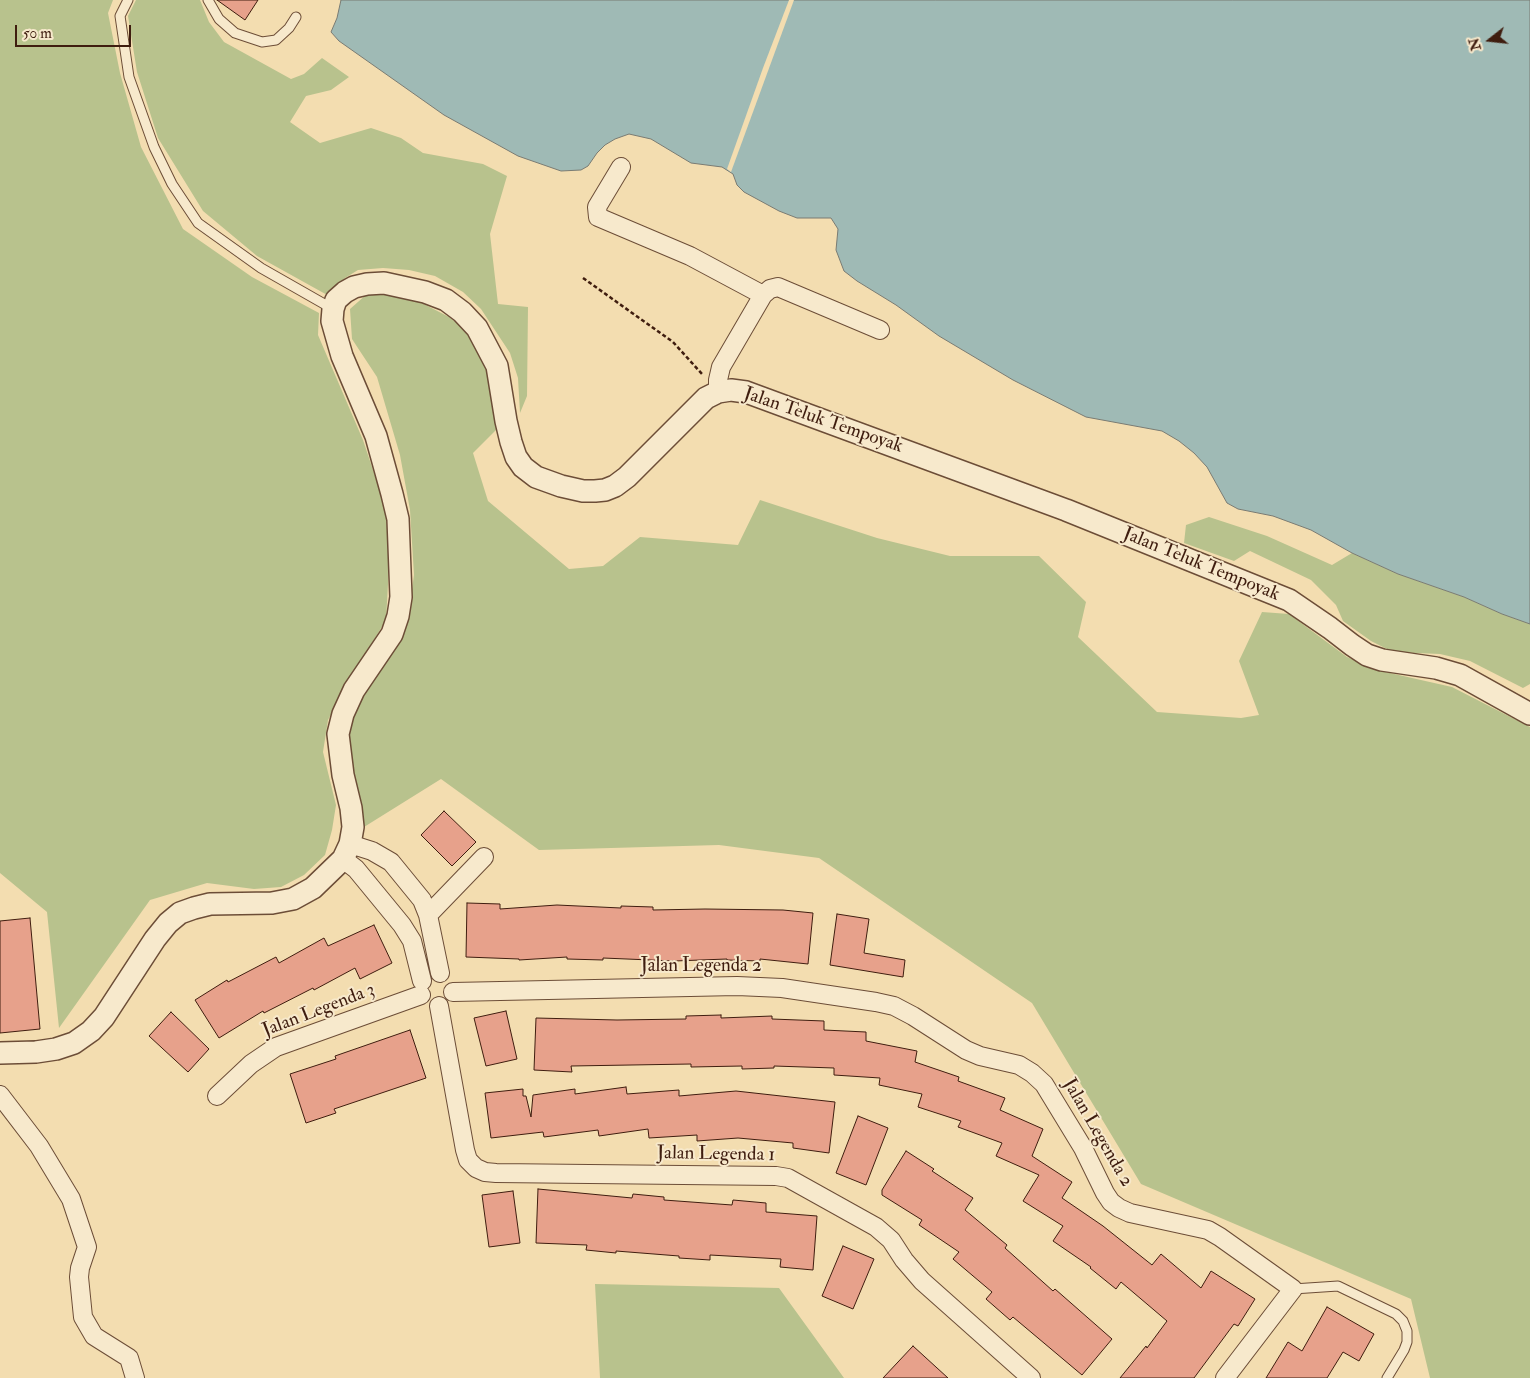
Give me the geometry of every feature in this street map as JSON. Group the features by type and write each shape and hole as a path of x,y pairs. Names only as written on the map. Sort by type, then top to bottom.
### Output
{"street":[{"path":"621,167 597,207 598,218 690,256 763,295"},
{"name":"Jalan Teluk Tempoyak","path":"333,309 336,300 354,287 368,284 384,284 425,292 446,300 462,312 477,328 497,366 511,442 520,462 523,467 536,477 560,486 583,491 605,490 615,486 627,477 706,398 718,392 731,390 746,392 1066,510 1289,600 1367,655 1382,660 1436,668 1460,675 1530,714"},
{"path":"718,392 721,367 763,295 770,289 778,287 880,330"},
{"path":"0,1053 36,1052 56,1049 74,1043 91,1031 104,1017 155,939 168,923 180,914 210,904 272,903 293,899 313,888 347,851 352,827 351,808 343,775 338,734 343,714 354,690 392,634 398,616 401,597 398,519 376,436 334,335 333,309"},
{"path":"347,851 372,851 391,862 422,900 428,915 440,974"},
{"path":"347,851 356,869 402,925 412,942 425,1002 432,1006 439,1006 446,1003 453,992 452,984 448,977 440,974 430,974 422,988"},
{"path":"428,915 484,857"},
{"name":"Jalan Legenda 2","path":"453,992 737,986 782,988 894,1006 914,1016 966,1050 980,1056 1019,1065 1032,1073 1044,1084 1083,1148 1105,1193 1111,1202 1119,1208 1130,1213 1208,1230 1292,1289"},
{"name":"Jalan Legenda 3","path":"217,1096 251,1064 276,1047 422,988"},
{"name":"Jalan Legenda 1","path":"439,1006 465,1150 468,1160 476,1168 485,1172 496,1173 776,1176 788,1178 876,1227 891,1240 904,1260 922,1281 1031,1378"},
{"path":"0,1095 39,1146 71,1199 87,1247 80,1268 79,1278 83,1317 94,1336 129,1358 135,1378"},
{"path":"1225,1378 1292,1289"}],"lane":[{"path":"128,0 120,16 129,77 154,147 172,184 198,223 261,268 333,309"},
{"path":"208,0 219,19 235,34 262,42 276,40 290,28 296,17"},
{"path":"1292,1289 1338,1286 1396,1314 1403,1320 1407,1331 1407,1342 1387,1378"}],"path":[{"path":"583,278 673,342 718,392"}],"green space":[{"path":"0,0 113,0 108,13 120,73 141,147 183,229 252,277 319,313 318,335 363,440 386,509 389,566 386,620 343,691 328,720 323,752 336,805 325,855 304,875 281,887 254,889 207,883 150,900 59,1028 47,912 0,873"},
{"path":"136,0 200,0 209,22 224,42 291,79 304,74 322,58 349,77 331,90 306,96 290,122 320,143 371,128 401,138 423,153 483,164 507,176 490,234 498,304 528,307 527,396 520,413 518,378 510,353 481,309 463,292 435,276 409,270 383,268 358,270 345,278 329,296 257,256 203,211 158,138 137,72 128,16"},
{"path":"391,291 416,300 449,317 466,330 490,373 498,428 473,453 488,501 569,569 603,566 640,537 738,545 760,500 877,538 950,556 1039,556 1086,602 1078,637 1157,712 1241,718 1259,715 1239,661 1262,612 1289,614 1347,657 1381,671 1452,687 1530,727 1530,1378 1430,1378 1411,1299 1141,1184 1032,1003 819,858 719,845 539,850 441,779 364,827 346,747 354,716 364,690 386,662 399,637 409,611 414,575 410,510 400,455 377,377 352,339 350,309 367,294"},
{"path":"1209,517 1267,536 1332,565 1352,553 1398,574 1464,597 1530,624 1530,684 1523,688 1470,661 1440,654 1393,652 1371,641 1343,621 1336,605 1311,580 1250,551 1234,561 1184,543 1186,525"},
{"path":"595,1284 779,1288 844,1378 600,1378"}],"water":[{"path":"341,0 1530,0 1530,624 1464,597 1398,574 1352,553 1311,530 1273,516 1238,509 1227,503 1207,467 1179,441 1162,431 1086,417 1013,380 939,336 844,271 836,250 838,229 831,218 797,218 779,211 744,192 737,185 733,174 722,167 691,163 651,139 629,134 605,145 588,166 581,170 561,171 518,156 444,115 339,41 331,32 337,18"}],"pier":[{"path":"789,0 794,0 731,172 727,169"}],"building":[{"path":"217,0 258,0 245,20"},
{"path":"444,811 476,842 452,866 421,835"},
{"path":"467,903 500,904 500,909 557,905 621,908 621,906 653,907 653,910 783,910 813,913 808,964 760,959 760,961 727,959 674,961 603,958 603,960 567,959 567,957 519,960 466,957"},
{"path":"837,914 869,919 864,953 905,960 903,977 830,965"},
{"path":"30,918 40,1029 0,1033 0,921"},
{"path":"374,925 392,963 360,979 355,968 314,990 313,988 264,1013 263,1011 219,1038 195,1000 227,980 228,982 276,957 279,963 324,938 328,946"},
{"path":"506,1011 517,1059 486,1066 474,1018"},
{"path":"171,1012 209,1049 188,1072 149,1036"},
{"path":"721,1015 721,1018 772,1016 772,1019 824,1021 824,1030 866,1032 866,1041 917,1051 915,1062 959,1077 958,1081 1005,1098 1000,1110 1043,1129 1032,1156 1072,1182 1062,1198 1103,1226 1152,1265 1161,1254 1201,1288 1211,1271 1255,1299 1238,1326 1234,1324 1194,1378 1120,1378 1146,1346 1147,1348 1167,1321 1121,1282 1116,1289 1091,1267 1053,1241 1063,1226 1023,1201 1039,1175 996,1156 1002,1143 958,1127 961,1121 918,1107 922,1094 879,1085 880,1078 834,1075 834,1068 774,1066 774,1068 742,1069 742,1066 691,1067 691,1064 571,1066 572,1072 534,1070 536,1018 686,1019 686,1016"},
{"path":"410,1030 426,1078 334,1109 336,1113 306,1123 290,1074 336,1059 335,1056"},
{"path":"626,1087 627,1094 679,1090 679,1096 736,1091 835,1102 829,1153 793,1148 793,1143 738,1138 697,1141 697,1135 649,1138 648,1129 599,1136 598,1130 544,1137 543,1132 491,1138 485,1093 523,1089 523,1096 526,1096 531,1117 533,1095 575,1089 575,1094"},
{"path":"858,1116 888,1128 866,1185 836,1173"},
{"path":"906,1151 973,1198 965,1210 1007,1245 1005,1248 1053,1291 1055,1289 1112,1339 1082,1375 1013,1317 1010,1320 986,1299 992,1292 953,1259 959,1252 919,1225 922,1220 882,1195 882,1190"},
{"path":"538,1189 632,1198 633,1194 664,1197 664,1200 732,1205 733,1200 766,1203 766,1212 817,1216 813,1270 780,1267 781,1259 710,1255 710,1260 679,1258 679,1256 586,1250 587,1245 536,1243"},
{"path":"513,1191 520,1243 489,1247 482,1195"},
{"path":"843,1246 874,1259 853,1309 822,1296"},
{"path":"1327,1307 1374,1334 1359,1361 1343,1352 1327,1378 1266,1378 1288,1342 1302,1351"},
{"path":"913,1346 948,1378 883,1378"}]}
